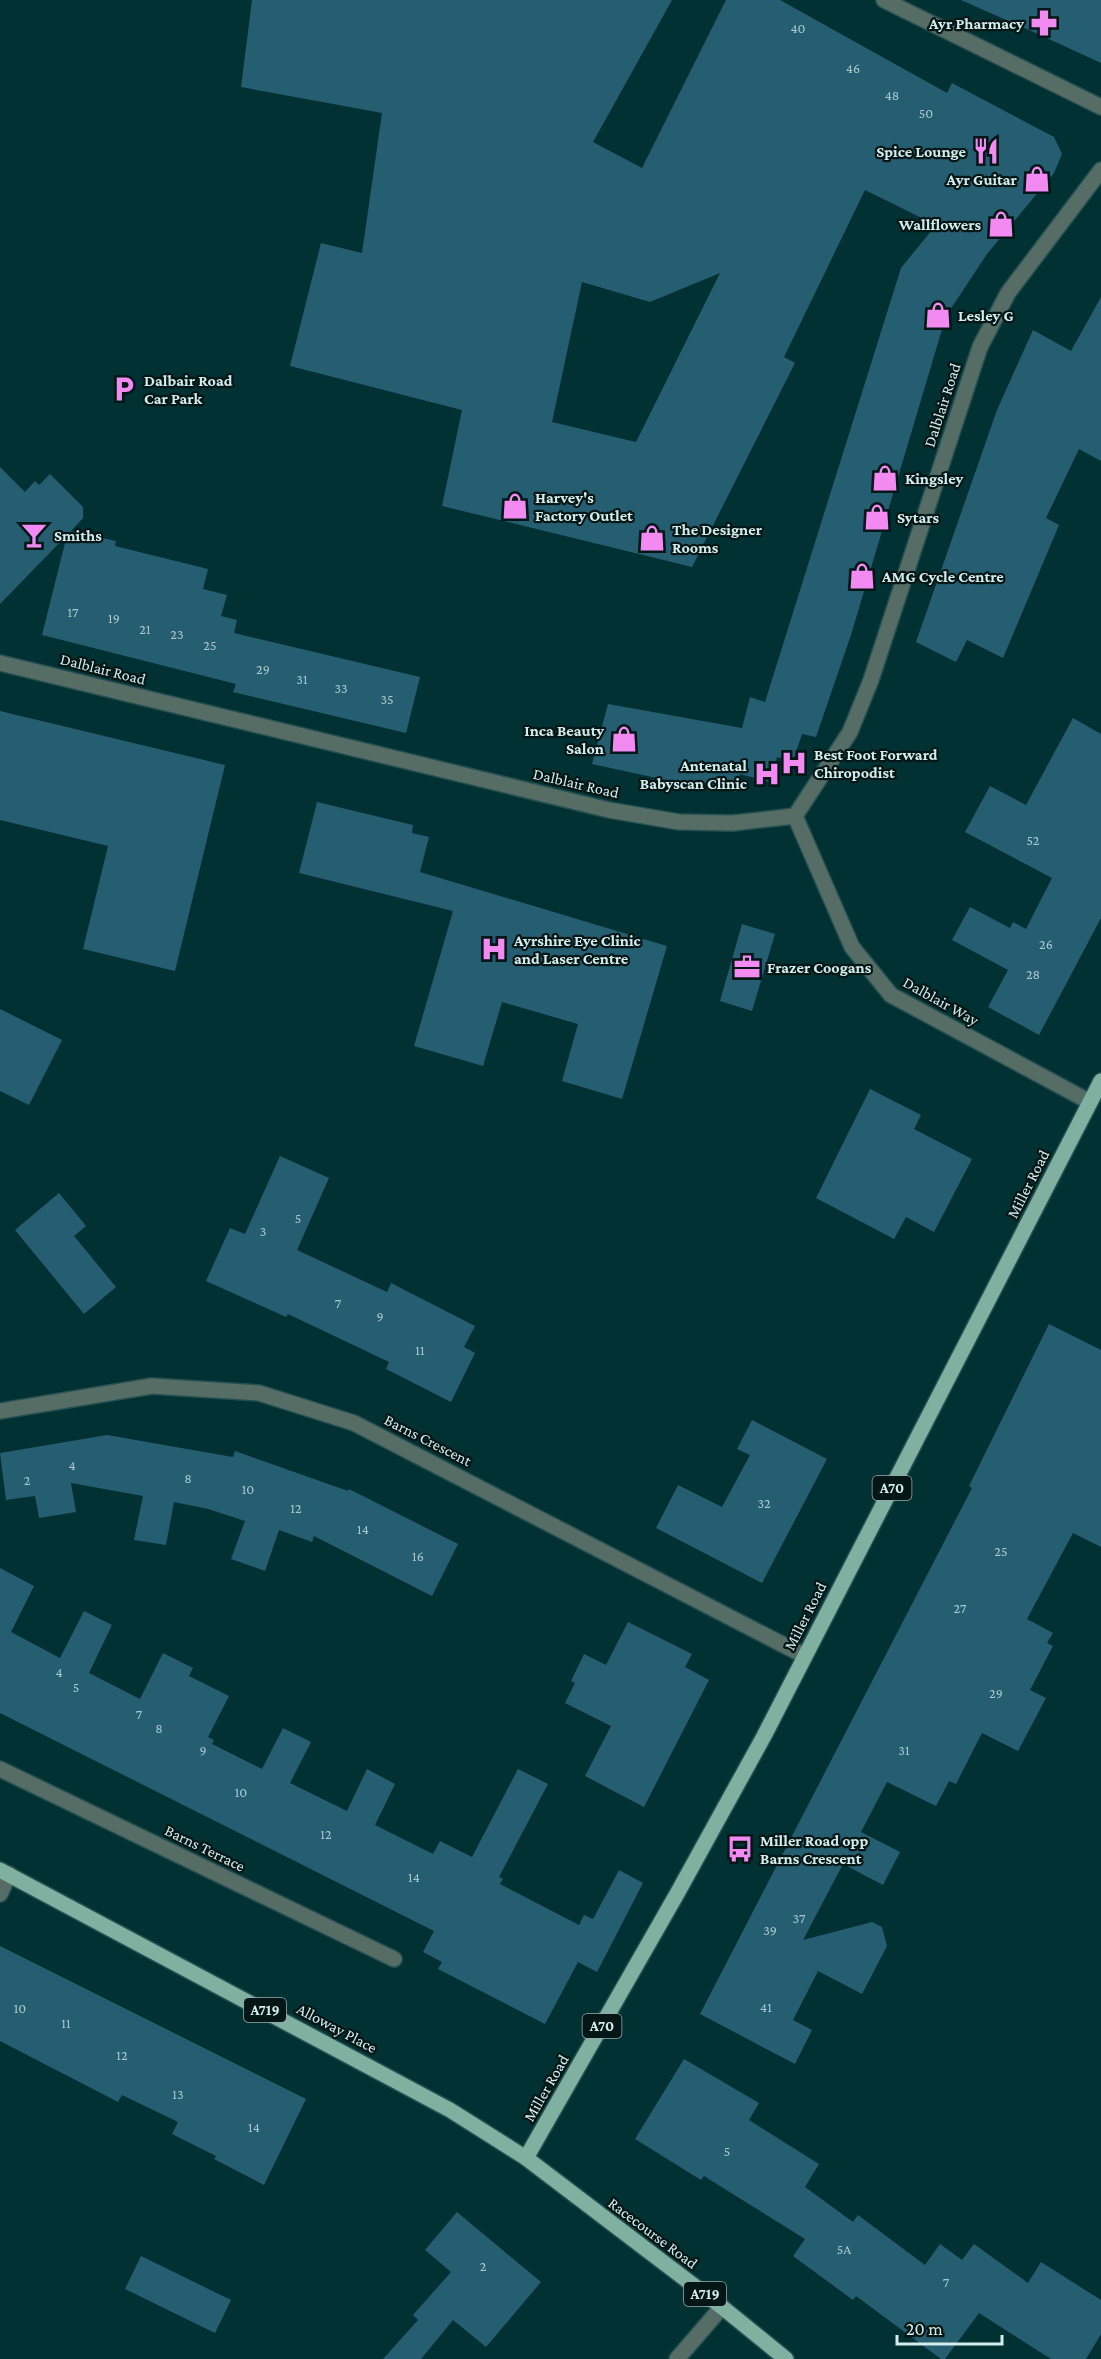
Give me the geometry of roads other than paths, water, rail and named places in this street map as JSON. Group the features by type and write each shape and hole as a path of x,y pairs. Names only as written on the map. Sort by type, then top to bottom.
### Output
{"main road":[{"name":"Miller Road","path":"526,2158 678,1892 805,1656 1101,1081"},
{"name":"Alloway Place","path":"5,1872 450,2110 526,2158"},
{"name":"Racecourse Road","path":"526,2158 722,2307 786,2359"}],"street":[{"path":"884,0 1101,107"},
{"name":"Dalblair Road","path":"0,663 609,810 679,822 733,823 795,816 850,732 871,680 980,347 1008,293 1101,170"},
{"name":"Dalblair Way","path":"795,816 852,947 891,995 1090,1102"},
{"name":"Barns Crescent","path":"0,1411 152,1386 259,1393 354,1423 805,1656"},
{"name":"Barns Terrace","path":"0,1769 394,1959"},
{"path":"0,1894 5,1872"},
{"path":"677,2359 722,2307"}],"place":[{"name":"Ayr Pharmacy","path":"1044,23"},
{"name":"Spice Lounge","path":"986,151"},
{"name":"Ayr Guitar","path":"1037,179"},
{"name":"Wallflowers","path":"1001,224"},
{"name":"Lesley G","path":"938,315"},
{"name":"Dalbair Road Car Park","path":"124,389"},
{"name":"Kingsley","path":"885,478"},
{"name":"Harvey's Factory Outlet","path":"515,506"},
{"name":"Sytars","path":"877,517"},
{"name":"Smiths","path":"34,535"},
{"name":"The Designer Rooms","path":"652,538"},
{"name":"AMG Cycle Centre","path":"862,576"},
{"name":"Inca Beauty Salon","path":"624,739"},
{"name":"Best Foot Forward Chiropodist","path":"794,763"},
{"name":"Antenatal Babyscan Clinic","path":"767,774"},
{"name":"Ayrshire Eye Clinic and Laser Centre","path":"494,949"},
{"name":"Frazer Coogans","path":"747,967"},
{"name":"Miller Road opp Barns Crescent","path":"740,1849"}]}
